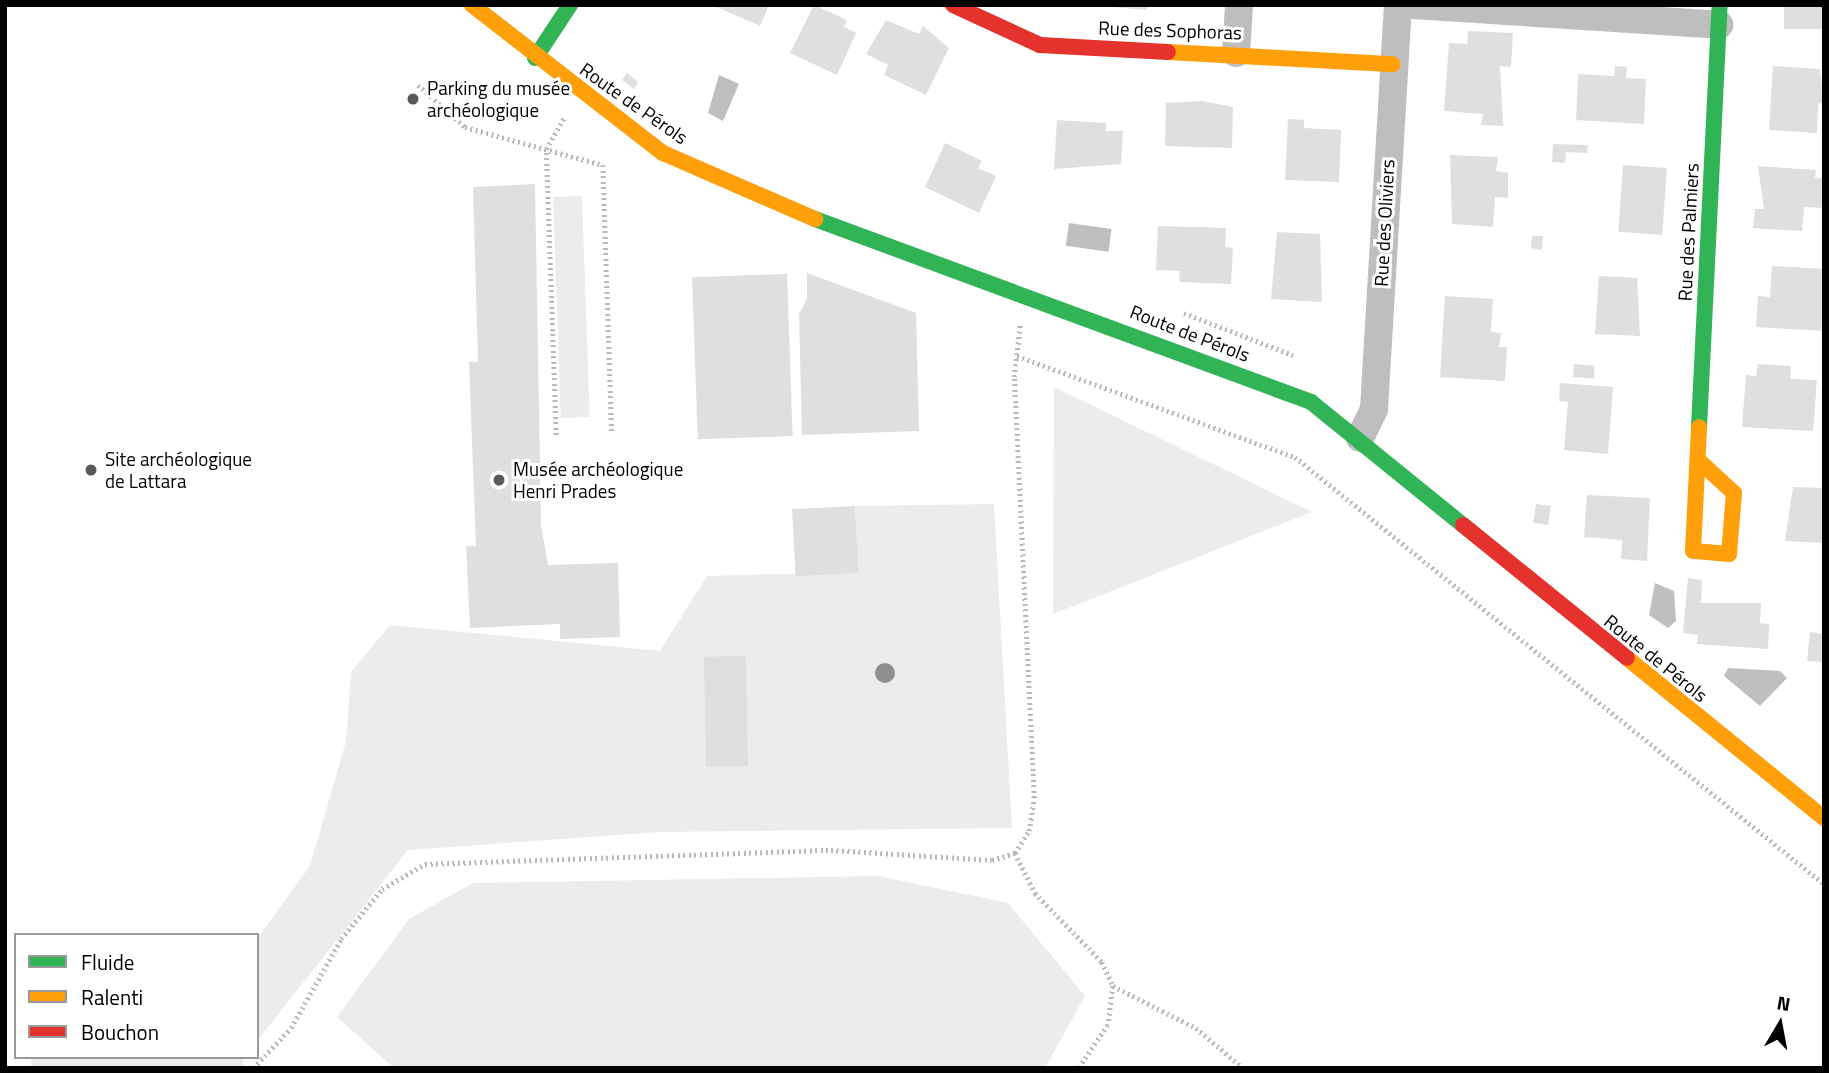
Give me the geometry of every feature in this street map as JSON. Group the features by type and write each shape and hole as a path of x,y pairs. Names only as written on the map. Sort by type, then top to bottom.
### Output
{"street":[{"name":"Route de Pérols","path":"472,5 535,58 663,153 833,227 1024,291 1311,402 1360,438 1824,818"},
{"path":"535,58 570,5"},
{"name":"Rue des Sophoras","path":"953,5 1040,45 1236,53 1393,64"},
{"path":"1236,53 1239,5"},
{"name":"Rue des Oliviers","path":"1360,438 1374,409 1398,5"},
{"path":"1413,5 1720,15"},
{"name":"Rue des Palmiers","path":"1698,460 1734,492 1729,554 1693,551 1720,15"}],"path":[{"path":"418,85 465,127 603,165 612,434"},
{"path":"556,435 545,149 570,109"},
{"path":"253,1068 290,1028 341,939 383,889 425,864 831,850 992,860 1015,853 1029,831 1034,798 1017,356 1024,291"},
{"path":"1017,356 1295,457 1824,884"},
{"path":"1015,853 1035,893 1102,962 1113,986 1108,1025 1079,1068"},
{"path":"1113,986 1196,1028 1243,1068"}],"shaded area":[{"path":"719,75 739,84 723,121 708,113"},
{"path":"582,196 590,417 561,418 553,197"},
{"path":"1069,223 1112,229 1108,252 1066,246"},
{"path":"1054,387 1312,512 1053,614"},
{"path":"994,504 1012,828 660,832 408,850 259,1038 259,936 310,866 346,741 351,672 390,625 660,651 707,576 858,572 855,506"},
{"path":"1655,583 1674,591 1676,621 1668,628 1649,615"},
{"path":"1728,668 1780,671 1787,678 1760,706 1724,676"},
{"path":"878,876 1008,903 1085,996 1045,1068 394,1068 337,1017 409,919 473,883"},
{"path":"31,1059 243,1059 243,1068 31,1068"}],"building":[{"path":"712,5 769,5 760,26"},
{"path":"814,5 847,20 844,27 856,33 837,75 790,53"},
{"path":"1088,5 1148,5 1147,10"},
{"path":"1784,5 1824,5 1824,29 1784,29"},
{"path":"886,20 919,34 923,26 949,48 926,95 884,75 888,65 866,54"},
{"path":"1468,31 1513,33 1511,67 1500,66 1503,126 1481,125 1483,114 1444,111 1449,43 1467,44"},
{"path":"1615,66 1627,67 1626,78 1646,79 1644,124 1576,120 1578,74 1614,76"},
{"path":"1773,66 1820,69 1824,104 1818,103 1817,133 1769,130"},
{"path":"627,73 638,82 634,89 622,80"},
{"path":"1202,101 1233,107 1232,148 1165,146 1166,103"},
{"path":"1288,119 1304,120 1304,128 1341,130 1339,182 1285,180"},
{"path":"1057,120 1106,123 1106,131 1123,131 1121,164 1054,169"},
{"path":"945,143 982,161 978,168 996,176 979,213 925,187"},
{"path":"1553,144 1588,145 1587,153 1566,152 1565,163 1552,162"},
{"path":"1450,155 1498,157 1496,171 1508,173 1508,198 1495,197 1493,227 1452,224"},
{"path":"1623,165 1667,168 1662,235 1618,232"},
{"path":"1758,166 1816,170 1815,178 1824,178 1824,208 1804,207 1802,231 1753,228 1755,209 1764,209"},
{"path":"535,184 541,525 548,565 618,563 620,637 560,639 560,624 470,628 466,546 476,546 469,362 478,362 473,187"},
{"path":"1158,226 1226,228 1225,247 1233,248 1231,284 1180,282 1179,271 1156,270"},
{"path":"1277,232 1320,234 1322,302 1271,299"},
{"path":"1532,236 1543,236 1542,250 1531,248"},
{"path":"1772,266 1824,269 1824,331 1756,327 1758,296 1770,297"},
{"path":"807,273 916,313 919,431 802,435 799,314 807,299"},
{"path":"787,274 793,436 698,439 692,277"},
{"path":"1599,276 1637,278 1640,336 1595,334"},
{"path":"1445,296 1493,299 1491,332 1501,333 1499,347 1507,347 1505,381 1440,377"},
{"path":"1574,364 1595,366 1594,379 1573,377"},
{"path":"1758,364 1791,366 1790,379 1817,380 1813,431 1742,427 1746,375 1756,376"},
{"path":"1560,383 1613,387 1608,454 1564,450 1568,402 1559,401"},
{"path":"1793,487 1824,488 1824,543 1785,541"},
{"path":"1587,495 1650,498 1647,561 1621,559 1622,540 1584,537"},
{"path":"1536,504 1551,506 1548,525 1533,523"},
{"path":"855,506 859,573 796,576 792,509"},
{"path":"1688,578 1702,580 1701,603 1761,603 1760,623 1769,624 1768,649 1697,644 1698,635 1683,633"},
{"path":"1810,632 1824,634 1824,662 1807,661"},
{"path":"746,656 748,766 706,767 704,657"}],"traffic: fast":[{"path":"535,58 570,5"},
{"path":"1699,427 1720,5"},
{"path":"815,219 1311,402 1463,525"}],"traffic: slow":[{"path":"472,5 663,153 815,219"},
{"path":"1168,52 1393,64"},
{"path":"1698,460 1734,493 1729,554 1693,551 1699,427"},
{"path":"1627,658 1824,818"}],"traffic: jam":[{"path":"953,5 1040,45 1168,52"},
{"path":"1463,525 1627,658"}],"place":[{"name":"Parking du musée archéologique","path":"413,99"},
{"name":"Site archéologique de Lattara","path":"91,470"},
{"name":"Musée archéologique Henri Prades","path":"499,480"}]}
